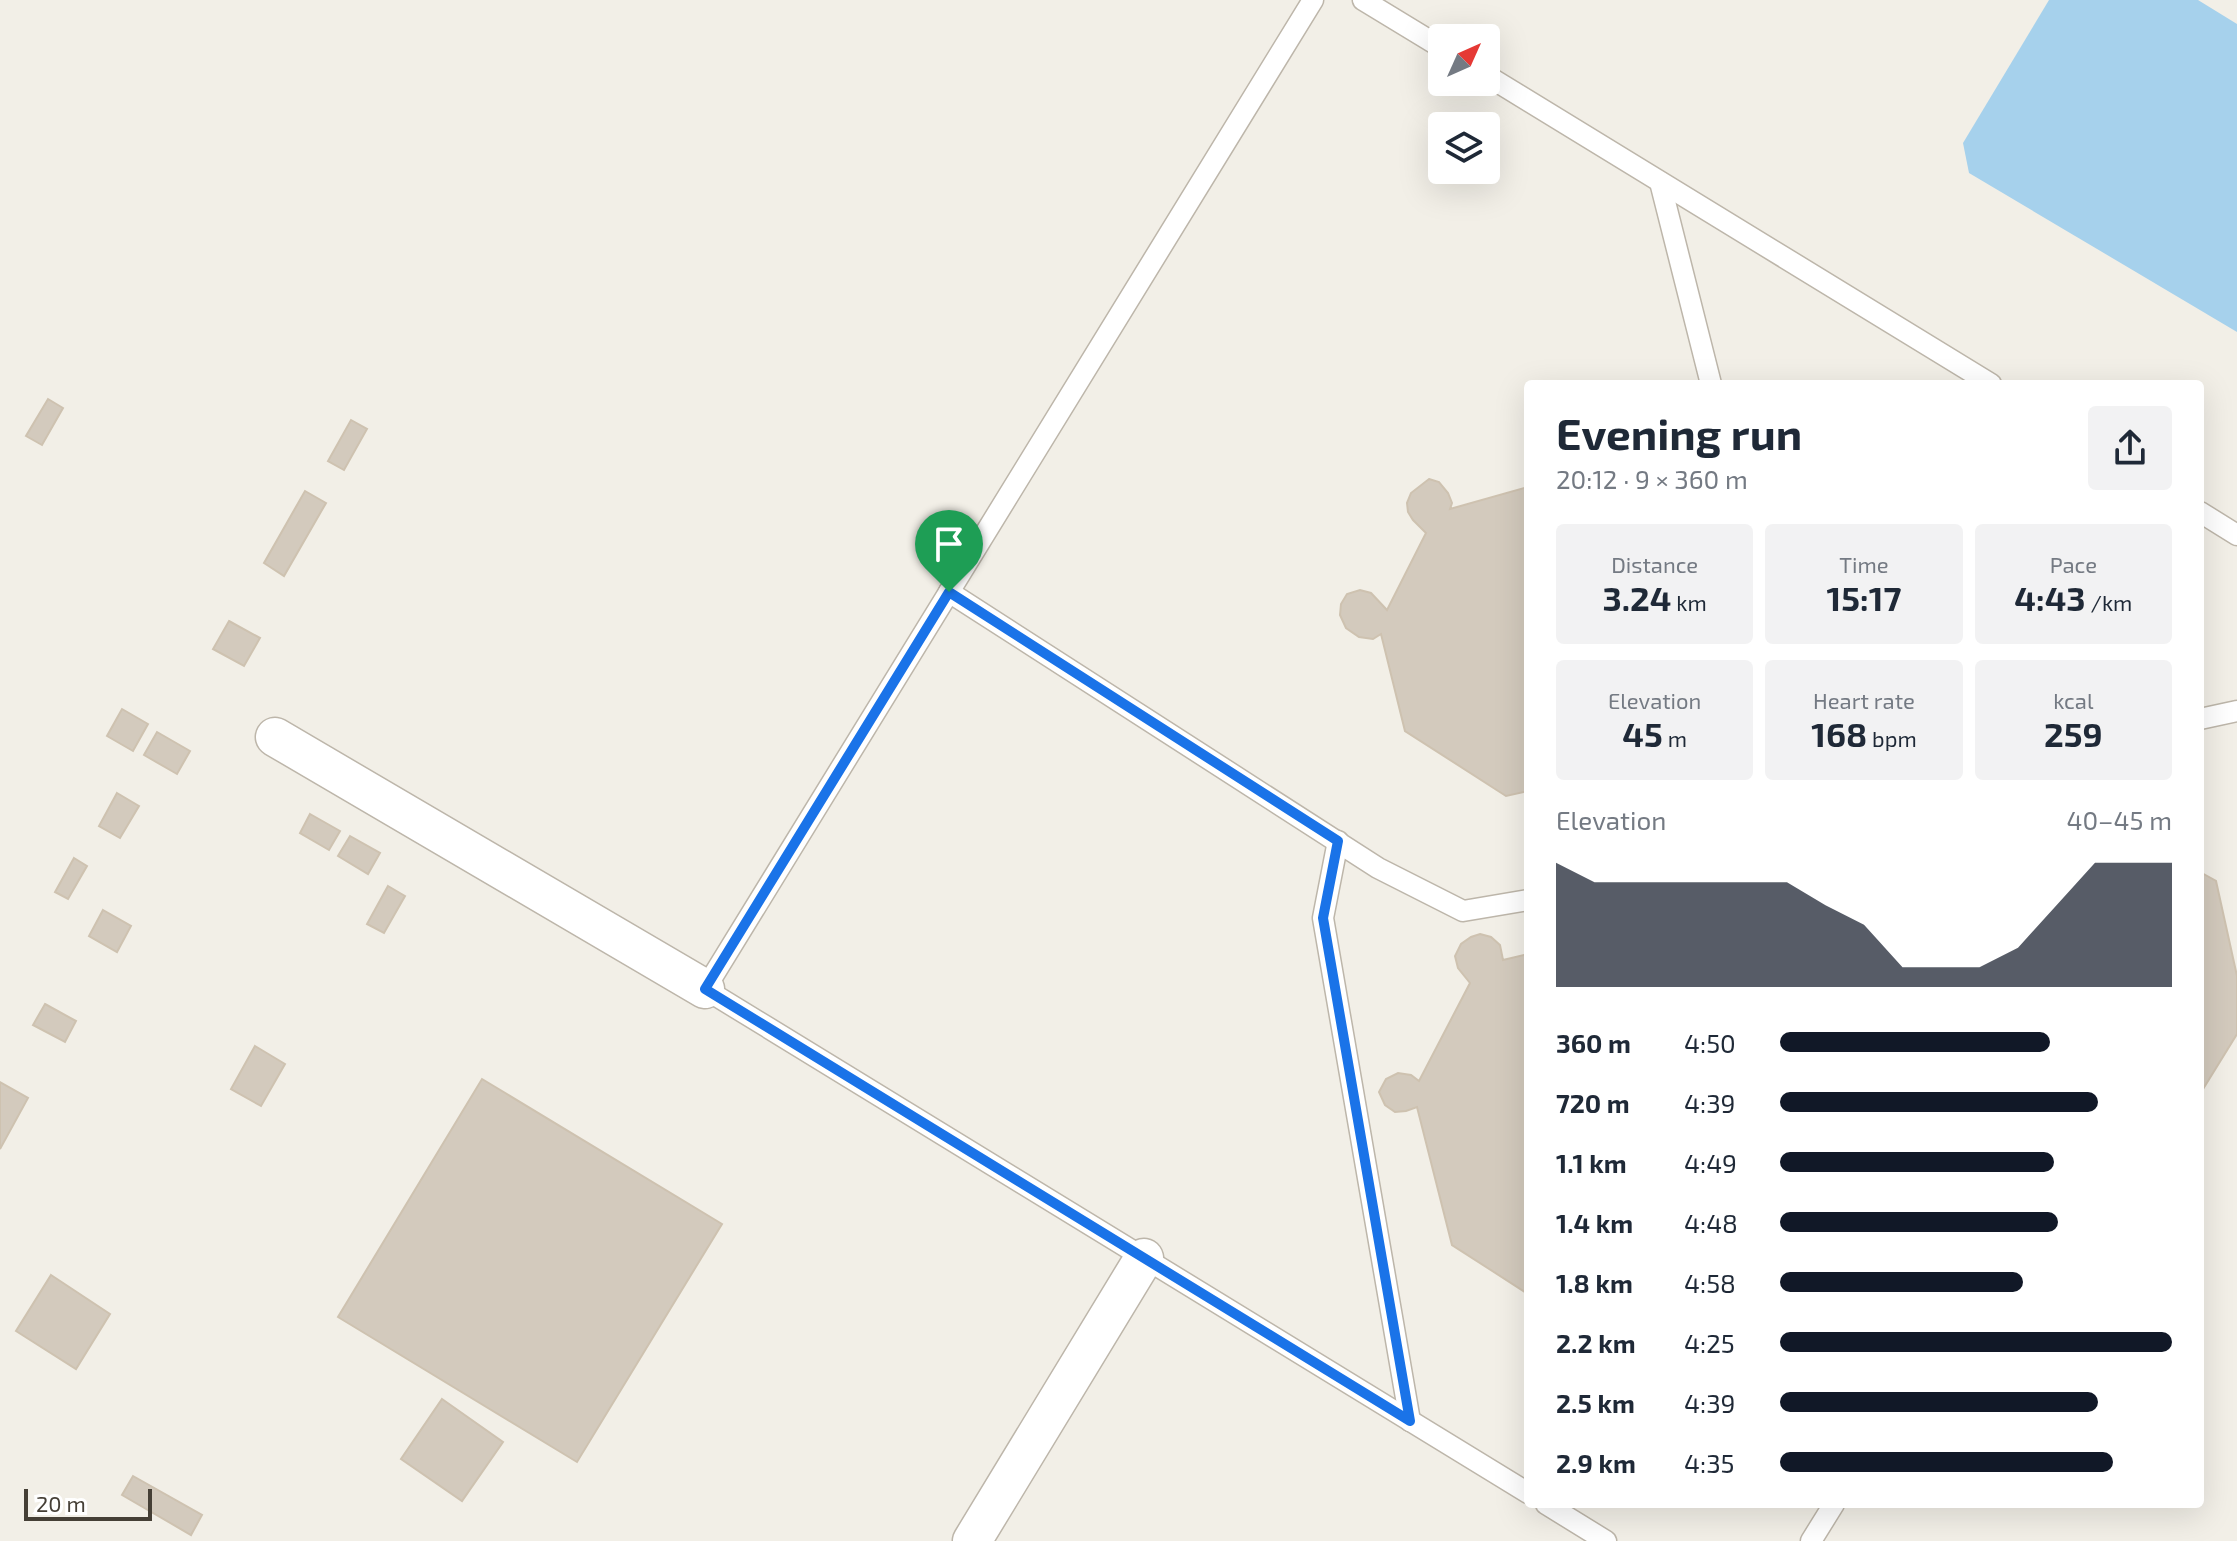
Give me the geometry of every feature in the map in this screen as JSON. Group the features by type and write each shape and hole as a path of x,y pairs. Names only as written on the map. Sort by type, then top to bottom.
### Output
{"street":[{"path":"275,737 705,989"},
{"path":"972,1541 1144,1258"}],"lane":[{"path":"1313,0 705,989 1524,1491"},
{"path":"1363,0 1428,39"},
{"path":"1500,84 1984,380"},
{"path":"1660,182 1710,380"},
{"path":"2204,514 2237,535"},
{"path":"949,592 1378,868 1463,911 1524,901"},
{"path":"2204,718 2237,711"},
{"path":"1338,841 1323,918 1410,1421"},
{"path":"1552,1508 1606,1541"},
{"path":"1811,1541 1832,1508"}],"water":[{"path":"2049,0 2198,0 2237,24 2237,332 1969,173 1963,143"}],"building":[{"path":"48,399 63,408 42,445 26,436"},
{"path":"351,420 367,429 344,470 328,461"},
{"path":"1429,479 1439,482 1448,493 1452,503 1450,509 1524,488 1524,792 1506,796 1405,731 1381,634 1373,639 1359,637 1346,628 1340,615 1341,604 1347,594 1360,590 1371,593 1387,610 1426,533 1408,512 1411,493"},
{"path":"305,491 326,503 284,576 264,563"},
{"path":"229,621 260,638 244,666 213,649"},
{"path":"122,709 148,724 133,751 107,736"},
{"path":"157,732 190,751 177,774 144,755"},
{"path":"117,793 139,806 120,838 99,826"},
{"path":"310,814 340,831 329,850 300,833"},
{"path":"350,836 380,853 368,874 338,856"},
{"path":"74,858 87,866 68,899 55,892"},
{"path":"2204,874 2216,881 2237,976 2237,1034 2204,1088"},
{"path":"388,886 405,896 384,933 367,924"},
{"path":"103,910 131,926 117,952 89,936"},
{"path":"1480,934 1491,937 1500,945 1503,960 1524,955 1524,1291 1452,1245 1417,1107 1395,1112 1385,1105 1379,1092 1386,1079 1398,1073 1411,1075 1419,1081 1470,983 1458,968 1455,956 1461,944"},
{"path":"45,1004 76,1021 65,1042 33,1025"},
{"path":"255,1046 285,1064 261,1106 231,1089"},
{"path":"482,1079 722,1224 577,1462 338,1317"},
{"path":"0,1082 28,1098 0,1149"},
{"path":"51,1275 110,1314 76,1369 16,1331"},
{"path":"442,1399 503,1442 462,1501 401,1459"},
{"path":"133,1476 202,1515 191,1535 122,1495"}],"route":[{"path":"949,592 1338,841 1323,918 1410,1421 705,989 949,592"}]}
